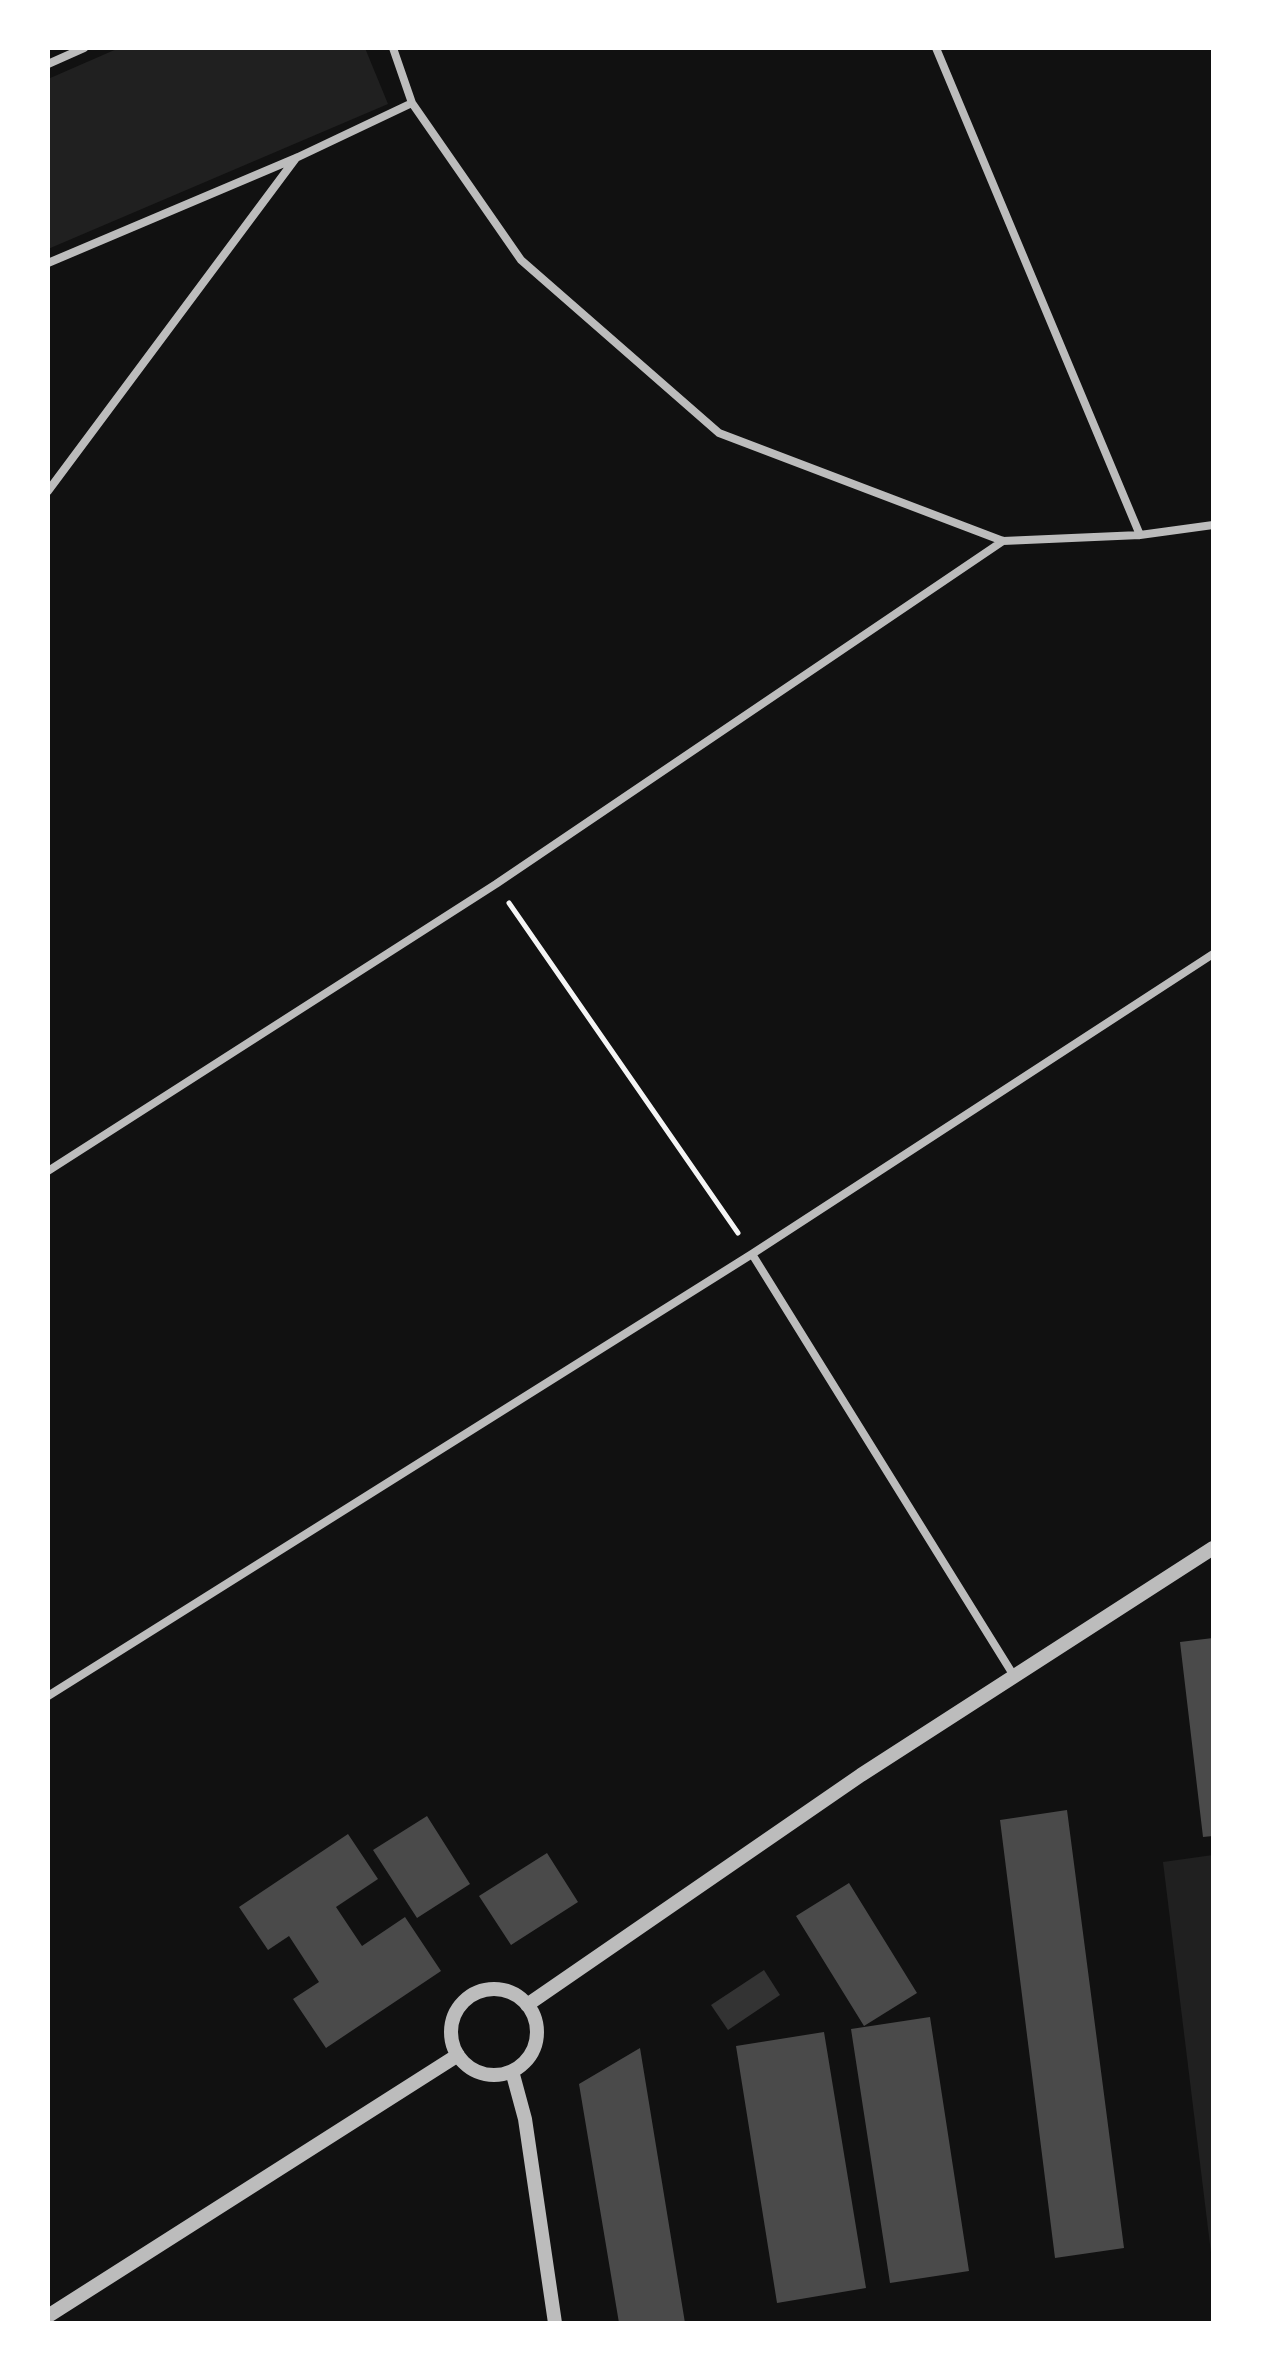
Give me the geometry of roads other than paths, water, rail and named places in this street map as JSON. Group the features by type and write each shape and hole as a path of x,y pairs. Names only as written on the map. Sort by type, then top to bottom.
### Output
{"street":[{"path":"48,64 84,48"},
{"path":"393,48 412,103 521,260 719,433 1003,541 1140,535 1213,525"},
{"path":"936,48 1140,535"},
{"path":"48,263 296,158 412,103"},
{"path":"48,491 296,158"},
{"path":"48,1171 496,884 1003,541"},
{"path":"48,1696 752,1254 1213,954"},
{"path":"752,1254 1014,1676"},
{"path":"527,2005 861,1775 1213,1548"},
{"path":"493,1989 507,1991 527,2005 536,2020 537,2034 534,2049 526,2061 512,2071 487,2075 473,2070 458,2055 452,2035 452,2021 458,2008 468,1998 480,1991 493,1989"},
{"path":"48,2316 458,2055"},
{"path":"512,2071 525,2119 555,2323"}]}
